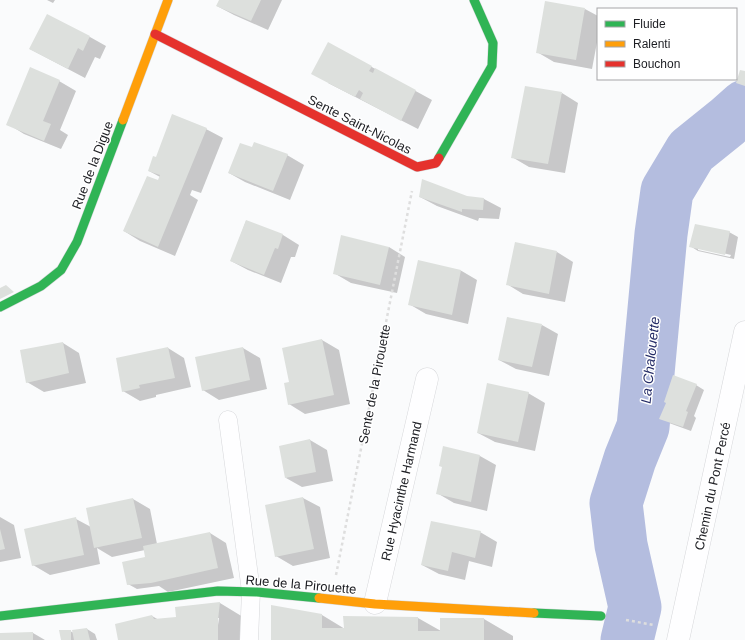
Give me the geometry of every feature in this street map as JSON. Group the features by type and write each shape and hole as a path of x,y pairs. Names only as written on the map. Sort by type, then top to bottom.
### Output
{"street":[{"name":"Rue de la Digue","path":"0,307 41,286 61,270 77,242 168,0"},
{"name":"Sente Saint-Nicolas","path":"155,34 417,167 436,163 492,66 493,43 474,0"},
{"name":"Chemin du Pont Percé","path":"678,640 745,332"},
{"name":"Rue Hyacinthe Harmand","path":"374,604 427,379"},
{"name":"Rue de la Pirouette","path":"0,616 218,591 251,591 374,604 602,616"}],"lane":[{"path":"228,420 251,591 249,640"}],"path":[{"name":"Sente de la Pirouette","path":"332,600 417,167"}],"building":[{"path":"219,0 261,0 251,21 216,6"},
{"path":"545,1 585,8 576,60 536,53"},
{"path":"47,14 90,36 83,51 78,48 68,69 29,49"},
{"path":"328,42 372,66 369,71 373,73 375,68 416,90 401,121 360,99 363,93 359,90 355,97 311,74"},
{"path":"30,67 60,80 43,121 51,124 44,141 6,125"},
{"path":"740,70 745,71 745,86 736,83"},
{"path":"525,86 562,92 548,164 511,158"},
{"path":"172,114 207,128 158,247 123,231 147,176 158,180 160,175 148,171 153,156 156,157"},
{"path":"254,142 288,154 273,191 228,173 240,143 252,147"},
{"path":"422,179 467,196 484,198 483,210 462,209 462,212 419,197"},
{"path":"246,220 283,234 278,249 275,248 264,275 230,261"},
{"path":"695,224 730,231 725,255 689,247"},
{"path":"341,235 389,247 380,285 333,274"},
{"path":"515,242 557,251 549,294 506,285"},
{"path":"418,260 461,270 452,315 408,305"},
{"path":"6,285 14,292 0,299 0,288"},
{"path":"507,317 542,324 532,367 498,360"},
{"path":"322,339 334,395 288,405 284,383 289,382 282,348"},
{"path":"63,342 69,373 26,383 20,350"},
{"path":"168,347 175,378 139,385 140,388 122,392 116,358"},
{"path":"243,347 250,380 202,391 195,357"},
{"path":"673,375 697,384 686,411 688,412 683,427 659,419 666,403 664,402"},
{"path":"487,383 529,392 518,442 477,433"},
{"path":"310,439 316,472 285,478 279,446"},
{"path":"443,446 480,455 471,502 436,494 442,467 439,466"},
{"path":"303,497 314,549 275,557 265,505"},
{"path":"133,498 142,538 94,548 86,508"},
{"path":"76,517 84,555 32,566 24,529"},
{"path":"431,521 481,531 475,558 452,552 448,571 421,565"},
{"path":"0,529 5,549 0,550"},
{"path":"210,532 218,568 151,583 127,585 122,562 145,557 143,546"},
{"path":"220,602 218,640 118,640 115,624 152,615 154,619 176,617 175,607"},
{"path":"271,605 322,614 322,628 344,628 343,616 418,617 418,631 440,631 440,618 484,618 484,640 271,640"},
{"path":"87,628 90,640 74,640 72,630"},
{"path":"59,630 71,630 71,640 61,640"},
{"path":"33,632 33,640 0,640 0,633"}],"waterway":[{"name":"La Chalouette","path":"627,640 635,607 621,545 616,503 630,459 643,427 661,234 667,191 691,151 745,106"}],"traffic: fast":[{"path":"439,158 492,66 493,43 474,0"},
{"path":"0,307 41,286 61,270 77,242 123,120"},
{"path":"0,616 218,591 257,592 319,598"},
{"path":"534,613 601,616"}],"traffic: slow":[{"path":"123,120 168,0"},
{"path":"319,598 375,604 534,613"}],"traffic: jam":[{"path":"155,34 417,167 436,163 439,158"}]}
